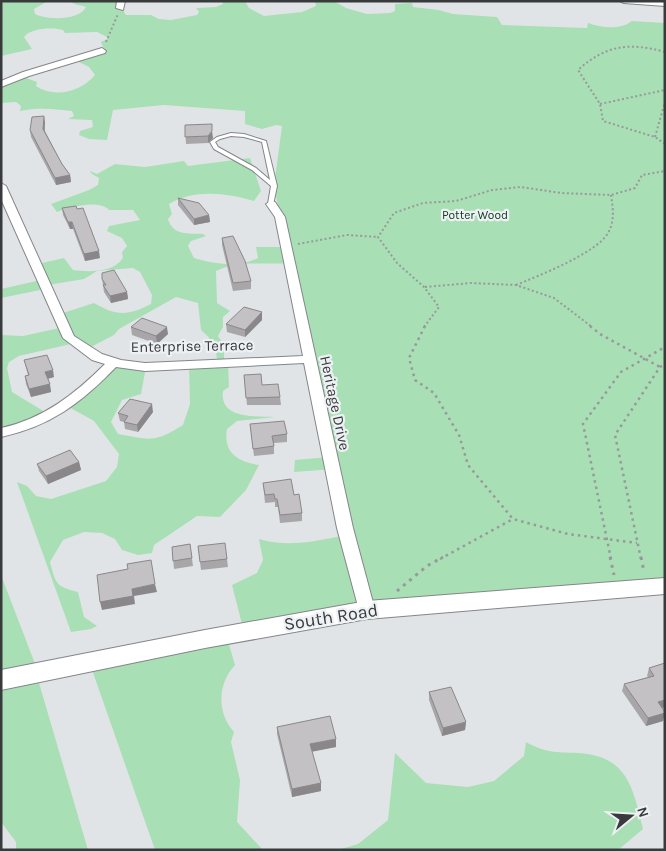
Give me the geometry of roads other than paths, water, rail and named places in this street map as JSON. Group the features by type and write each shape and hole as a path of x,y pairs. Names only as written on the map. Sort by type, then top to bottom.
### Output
{"street":[{"path":"624,1 665,4"},
{"path":"1,84 26,74 102,51"},
{"name":"Enterprise Terrace","path":"1,186 69,338 97,357 144,367 310,359"},
{"name":"Heritage Drive","path":"271,204 280,217 345,528 367,610"},
{"path":"1,433 40,421 83,394 114,362"},
{"name":"South Road","path":"1,680 205,639 367,610 656,587"}],"lane":[{"path":"271,204 274,186 264,141 237,134 220,134 212,142 216,148 254,169 274,186"}],"park label":[{"name":"Potter Wood","path":"475,215"}]}
